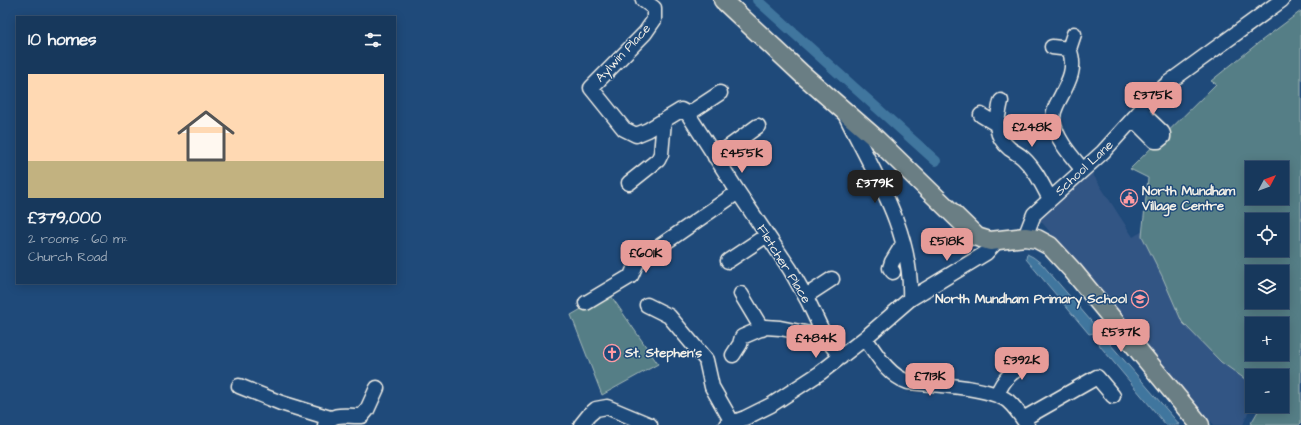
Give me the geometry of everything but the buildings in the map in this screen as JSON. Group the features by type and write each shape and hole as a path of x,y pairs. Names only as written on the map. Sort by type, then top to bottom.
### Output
{"main road":[{"path":"723,0 802,74 873,136 982,240 997,241 1025,237 1037,239 1050,246 1073,271 1200,425"}],"street":[{"name":"Aylwin Place","path":"643,0 654,8 654,20 645,33 591,88 624,129 636,135 664,121"},
{"name":"School Lane","path":"1025,237 1034,214 1103,152 1136,115 1168,83 1282,0"},
{"path":"1074,34 1069,49 1073,64 1071,75 1056,108 1053,119 1057,133 1067,151 1083,170"},
{"path":"1052,47 1069,49"},
{"path":"630,183 658,160 661,154 664,121 681,110 688,114 720,93"},
{"path":"1001,101 996,124 999,136 1004,143 1022,157 1038,176 1050,199"},
{"path":"843,110 878,177 892,209 909,266 911,283 910,299"},
{"name":"Fletcher Place","path":"688,114 790,269 806,296 825,337 841,357"},
{"path":"981,115 996,124"},
{"path":"715,156 758,126"},
{"path":"586,303 631,276 637,262 738,192"},
{"path":"728,261 767,235"},
{"path":"647,305 669,316 706,360 712,387 738,423 771,405 820,373 865,338 910,299 986,254 997,241"},
{"path":"893,272 890,268 892,262 903,244"},
{"path":"806,296 832,278"},
{"path":"741,294 762,328"},
{"path":"733,355 740,344 742,337 765,327 780,328 825,337"},
{"path":"865,338 885,366 899,378 908,382 979,390 997,395 1017,409 1025,422 1097,377 1113,396"},
{"path":"997,395 1000,386 1012,372 1035,358"},
{"path":"240,386 327,422 337,415 351,417 362,416 367,410 377,388"},
{"path":"581,425 596,409 607,407 650,425"}],"shaded area":[{"name":"North Mundham Primary School","path":"1090,170 1133,237 1143,231 1142,236 1162,276 1245,376 1245,413 1248,413 1243,425 1214,425 1039,219"},
{"path":"1027,254 1042,264 1097,328 1094,333 1089,334 1026,259"},
{"path":"1101,336 1104,337 1180,425 1166,425 1100,346 1098,340"}],"green space":[{"path":"1301,11 1301,423 1299,425 1250,425 1257,413 1289,413 1289,369 1245,369 1245,379 1221,362 1182,322 1162,276 1142,236 1148,178 1130,169 1216,84 1211,81"},
{"path":"609,293 658,364 602,395 571,315"}],"waterway":[{"path":"757,0 936,161"}],"place":[{"name":"North Mundham Village Centre","path":"1129,198"},
{"name":"North Mundham Primary School","path":"1140,299"},
{"name":"St. Stephen's","path":"612,353"}]}
